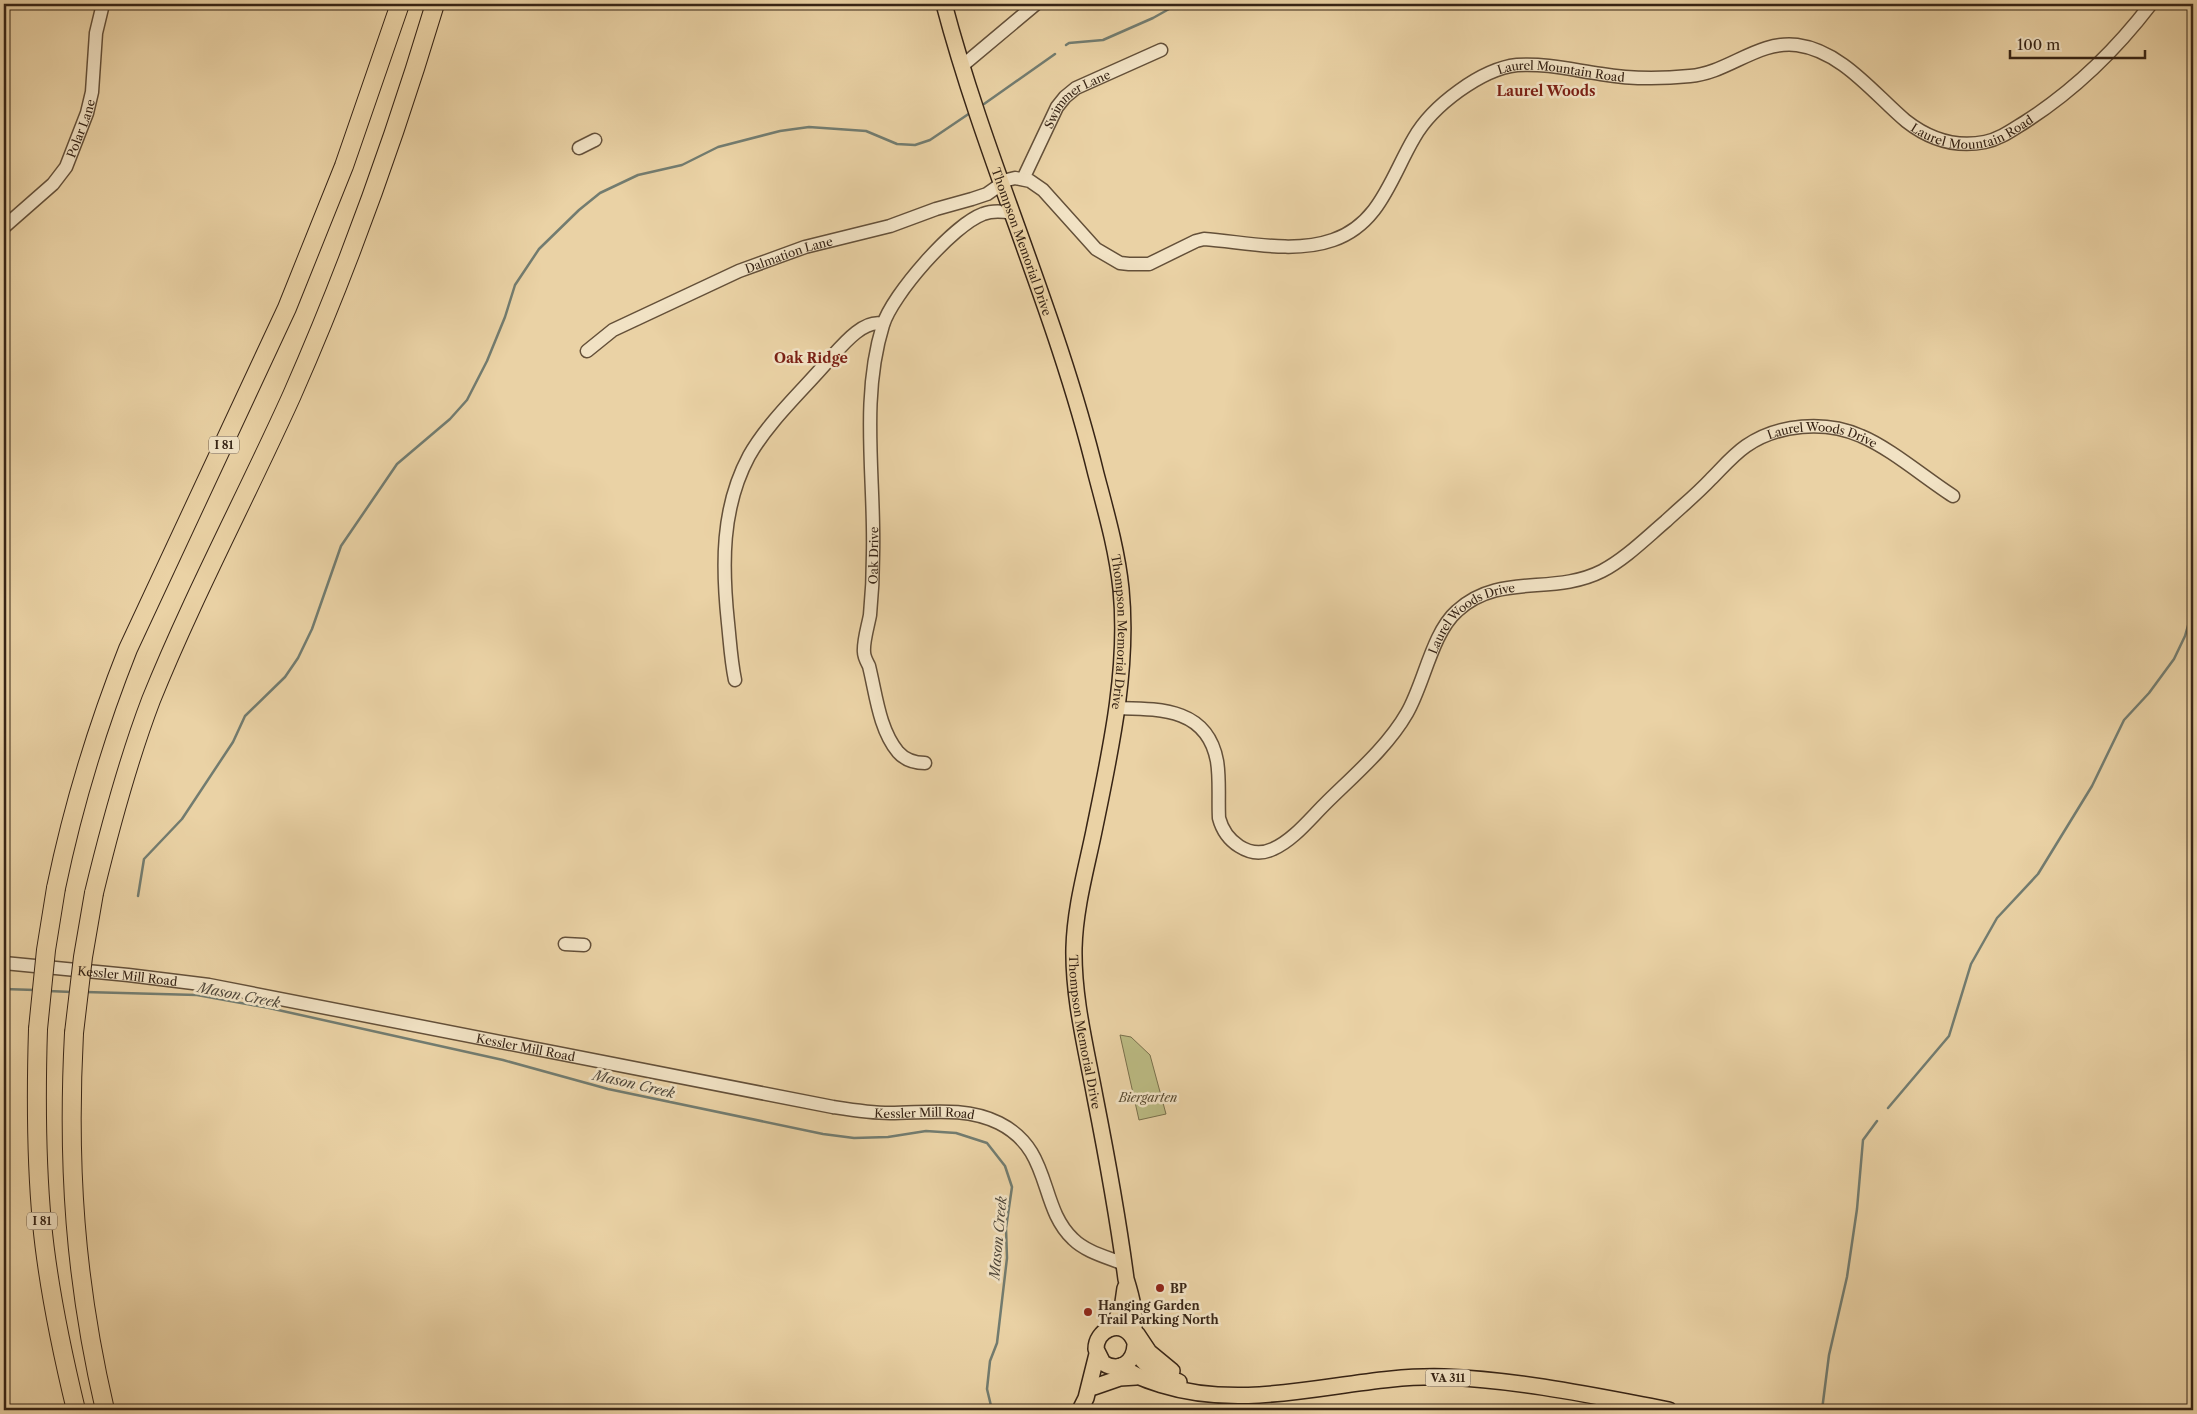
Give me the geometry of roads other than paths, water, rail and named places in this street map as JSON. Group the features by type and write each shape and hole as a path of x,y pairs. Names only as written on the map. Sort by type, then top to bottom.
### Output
{"highway":[{"name":"I 81","path":"76,1410 55,1316 42,1224 37,1137 38,1029 46,950 56,888 80,786 112,688 132,640 288,308 344,166 400,4"},
{"name":"I 81","path":"105,1410 84,1302 74,1214 70,1133 74,1034 83,957 94,893 109,830 150,702 193,604 291,396 337,288 395,130 435,4"},
{"path":"98,1379 110,1410"}],"main road":[{"name":"Thompson Memorial Drive","path":"944,4 962,66 1079,407 1117,561 1123,615 1116,708 1106,770 1076,919 1075,973 1077,999 1106,1152 1126,1279 1132,1296 1133,1338"},
{"name":"Thompson Memorial Drive","path":"1111,1328 1122,1309 1126,1279"},
{"path":"1111,1328 1122,1329 1133,1338 1132,1358 1104,1375 1085,1401 1097,1354 1096,1345 1099,1337 1111,1328"},
{"name":"VA 311","path":"1133,1338 1140,1336 1149,1352 1170,1368 1183,1384 1226,1395"},
{"path":"1097,1354 1103,1363 1117,1367"},
{"name":"VA 311","path":"1117,1367 1136,1377 1195,1393 1226,1395 1286,1394 1388,1380 1446,1377 1530,1385 1669,1410"},
{"path":"1085,1401 1120,1378 1136,1377"}],"street":[{"name":"Polar Lane","path":"4,227 53,184 66,167 87,113 92,92 96,33 103,4"},
{"name":"Laurel Mountain Road","path":"1023,179 1030,181 1047,195 1096,249 1108,258 1129,264 1149,264 1204,239 1273,245 1317,244 1346,235 1362,224 1383,199 1421,127 1455,94 1472,82 1497,70 1534,64 1631,78 1692,76 1722,69 1764,48 1793,44 1824,54 1850,70 1907,122 1934,138 1955,144 1985,142 2003,135 2080,83 2116,48 2151,4"},
{"path":"962,66 1034,6"},
{"name":"Swimmer Lane","path":"1023,179 1057,107 1065,97 1076,88 1161,50"},
{"path":"578,148 595,140"},
{"path":"1002,183 1015,178 1023,179"},
{"name":"Dalmation Lane","path":"587,351 613,330 739,271 805,247 890,226 936,209 987,194 1002,183"},
{"name":"Oak Drive","path":"924,763 917,763 903,757 891,741 884,726 864,652 871,606 873,560 871,406 875,370 884,324 893,303 935,252 958,229 981,214 991,212 1012,213"},
{"path":"735,680 724,552 732,498 750,456 784,410 836,352 865,325 877,322 884,324"},
{"name":"Laurel Woods Drive","path":"1116,708 1171,711 1182,714 1199,727 1207,736 1216,760 1221,827 1231,841 1247,851 1266,851 1282,844 1311,818 1392,734 1415,699 1443,629 1456,611 1472,599 1500,588 1563,584 1584,578 1611,566 1696,494 1739,451 1755,440 1771,433 1801,427 1814,426 1846,431 1871,441 1952,496"},
{"path":"566,944 584,945"},
{"name":"Kessler Mill Road","path":"4,963 209,985 840,1108 888,1113 956,1112 983,1116 1008,1128 1027,1146 1041,1170 1059,1221 1072,1239 1081,1246 1124,1264"}],"waterway":[{"path":"1066,45 1069,43 1103,40 1153,18 1178,4"},
{"path":"984,104 1055,54"},
{"path":"138,896 144,859 182,819 233,742 245,716 285,677 298,658 312,629 341,546 397,464 450,419 467,400 487,361 505,317 515,285 539,249 579,210 600,193 638,175 682,165 718,147 780,131 809,127 866,131 897,144 915,145 930,140 970,113"},
{"path":"1888,1108 1949,1036 1971,964 1997,918 2038,874 2092,786 2124,720 2149,693 2174,659 2185,636 2193,608"},
{"name":"Mason Creek","path":"4,989 35,990"},
{"name":"Mason Creek","path":"48,991 72,992"},
{"name":"Mason Creek","path":"85,992 197,995 269,1008 503,1060 608,1089 823,1134 854,1138 888,1137 926,1131 956,1133 987,1143 1005,1166 1012,1187 1006,1228 1007,1258 997,1343 990,1361 987,1389 992,1410"},
{"path":"1822,1410 1829,1355 1847,1277 1857,1209 1863,1140 1877,1121"}],"place":[{"name":"BP","path":"1160,1288"},
{"name":"Hanging Garden Trail Parking North","path":"1088,1312"}],"district":[{"name":"Laurel Woods","path":"1546,91"},
{"name":"Oak Ridge","path":"811,358"}],"park label":[{"name":"Biergarten","path":"1148,1097"}]}
